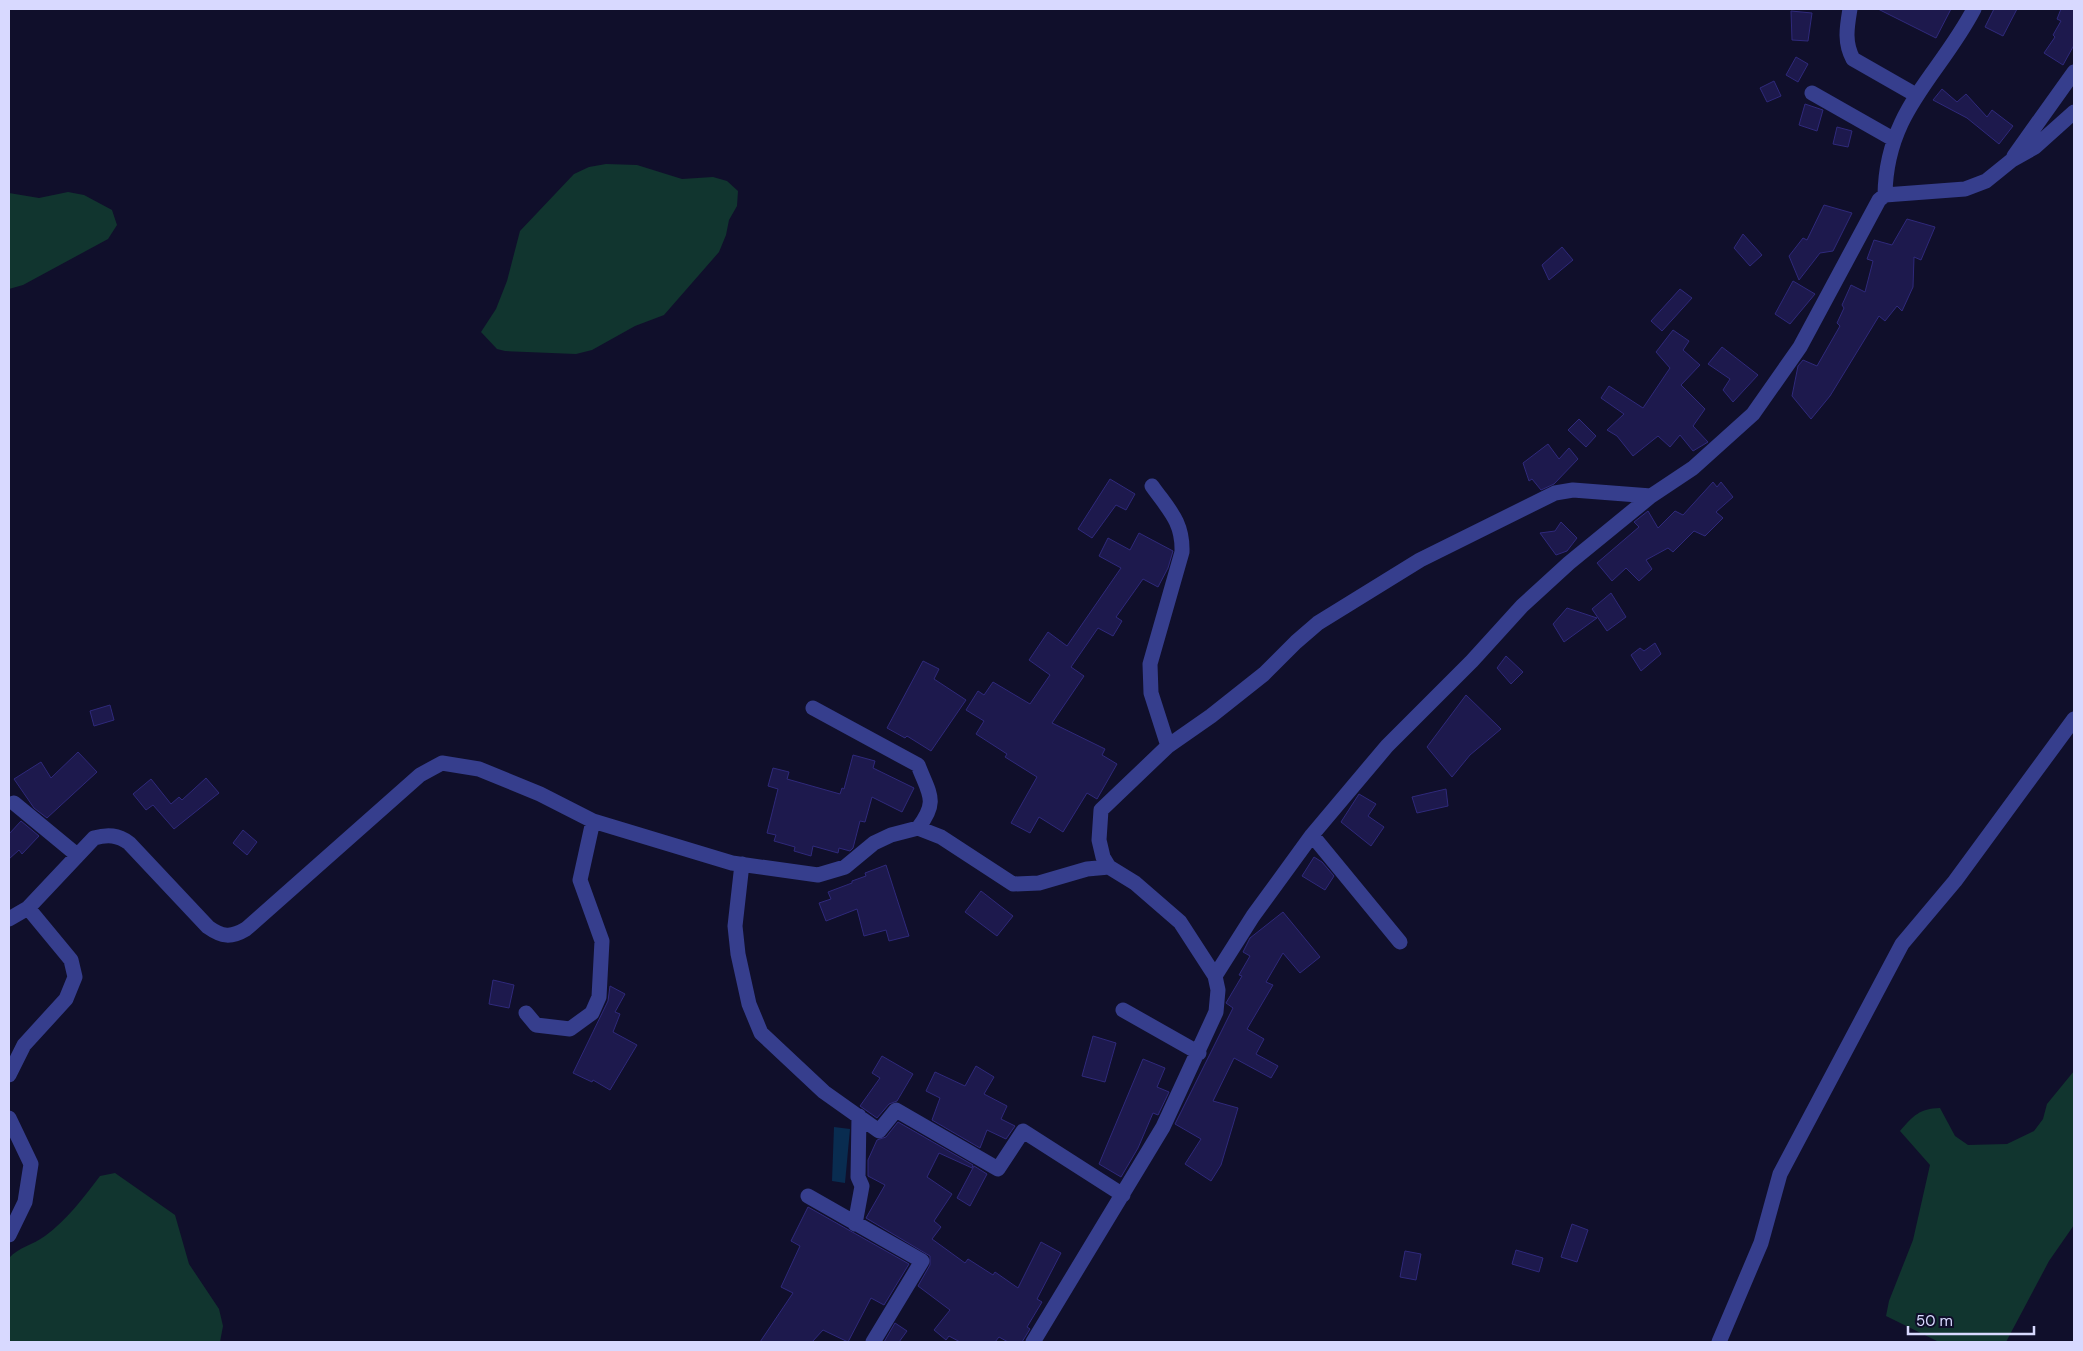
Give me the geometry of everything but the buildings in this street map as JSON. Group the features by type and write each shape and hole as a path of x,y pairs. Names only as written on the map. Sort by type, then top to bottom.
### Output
{"street":[{"path":"1850,9 1846,37 1848,50 1854,59 1916,95"},
{"path":"1215,976 1253,916 1312,835 1387,746 1472,661 1522,606 1569,563 1651,496 1693,468 1753,414 1800,347 1874,208 1885,195 1885,171 1893,139 1916,95 1974,9"},
{"path":"2012,160 2074,72"},
{"path":"1812,93 1893,139"},
{"path":"1885,195 1965,189 1976,186 2012,160 2035,147 2074,112"},
{"path":"1152,486 1180,526 1182,541 1182,552 1150,664 1151,693 1168,746"},
{"path":"1033,1342 1163,1127 1199,1053 1216,1012 1218,990 1215,976 1180,922 1135,883 1110,867 1103,857 1099,840 1101,810 1168,746 1211,716 1264,674 1318,623 1420,560 1556,494 1573,490 1651,496"},
{"path":"813,708 918,765 931,800 930,813 918,828"},
{"path":"1719,1342 1761,1243 1780,1174 1902,944 1955,881 2074,719"},
{"path":"9,919 28,908 94,838 106,835 121,837 208,927 219,935 234,936 246,929 420,775 442,763 478,769 540,794 593,821 742,864 818,875 845,867 874,843 891,835 918,828 941,837 1013,884 1039,883 1087,869 1110,867"},
{"path":"14,803 77,855"},
{"path":"526,1013 536,1025 570,1029 592,1013 598,1003 602,941 580,880 593,821"},
{"path":"1312,835 1400,942"},
{"path":"742,864 735,926 738,954 749,1004 761,1033 824,1092 879,1131 896,1110 998,1169 1023,1131 1122,1195"},
{"path":"9,1074 24,1044 66,999 75,977 71,960 28,908"},
{"path":"1123,1010 1199,1053"},
{"path":"856,1224 862,1186 858,1177 859,1116"},
{"path":"9,1118 31,1164 25,1202 9,1235"},
{"path":"808,1196 922,1261 873,1342"}],"green space":[{"path":"606,164 637,165 682,179 713,177 727,181 738,191 737,206 729,220 726,235 719,252 664,315 635,326 592,350 576,354 497,349 481,332 496,309 507,281 520,231 574,174 589,167"},
{"path":"68,192 84,195 112,210 117,225 108,239 23,285 9,289 9,193 39,198"},
{"path":"2074,1071 2074,1225 2049,1261 2006,1342 1939,1342 1886,1316 1889,1301 1913,1240 1930,1165 1900,1131 1922,1111 1940,1108 1955,1136 1968,1145 2007,1144 2034,1131 2043,1119 2047,1104"},
{"path":"115,1173 175,1215 189,1264 219,1309 223,1326 220,1342 9,1342 9,1258 17,1251 40,1239 61,1223 100,1176"}],"water":[{"path":"834,1127 850,1129 845,1183 832,1181"}]}
